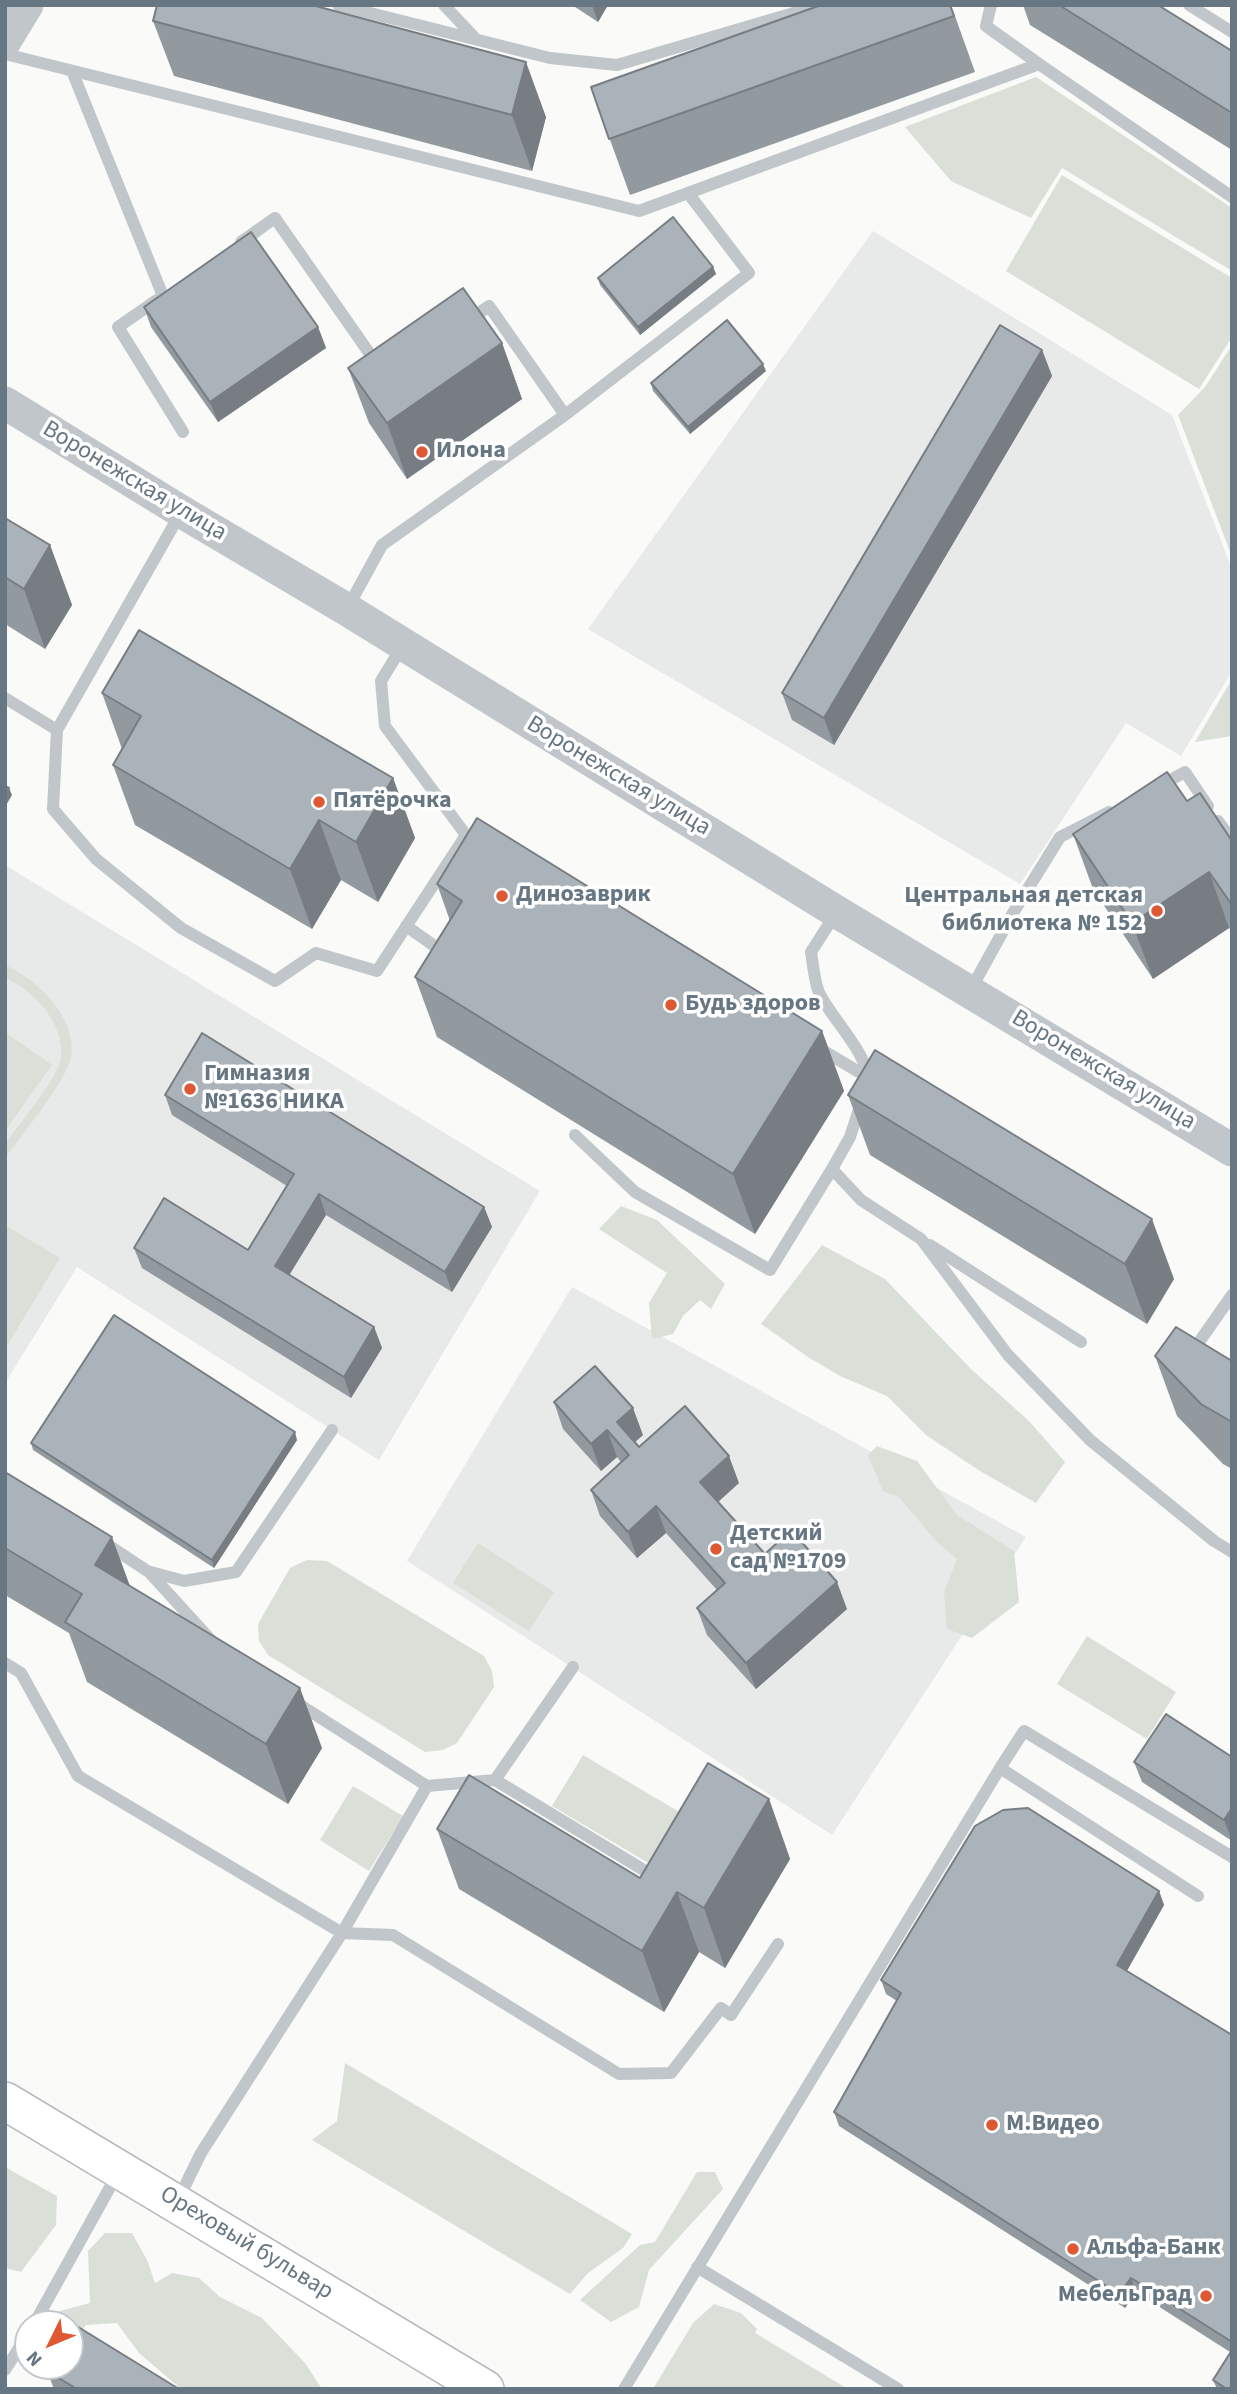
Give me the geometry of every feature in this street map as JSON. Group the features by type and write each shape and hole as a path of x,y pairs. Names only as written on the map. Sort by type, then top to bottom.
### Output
{"main road":[{"name":"Ореховый бульвар","path":"5,2101 485,2389"}],"street":[{"path":"5,41 27,5"},
{"name":"Воронежская улица","path":"5,403 181,512 346,609 837,912 1230,1144"}],"lane":[{"path":"338,5 550,58 617,65 821,5"},
{"path":"444,5 475,38"},
{"path":"990,5 986,26 1232,197"},
{"path":"1188,5 1232,32"},
{"path":"5,54 639,211 1039,64"},
{"path":"72,71 168,292 118,327 184,432"},
{"path":"346,609 382,545 565,415 749,273 688,193"},
{"path":"230,249 275,218 386,378"},
{"path":"455,330 489,306 565,415"},
{"path":"181,512 57,730 53,809 96,859 181,928 275,981 316,953 377,971 406,926 472,839 384,726 382,681 403,645"},
{"path":"5,698 57,730"},
{"path":"1151,790 1185,772 1232,841"},
{"path":"970,990 1060,837 1117,808"},
{"path":"575,1135 635,1192 770,1270 850,1137 869,1078 858,1052 818,991 811,951 837,912"},
{"path":"406,926 462,965"},
{"path":"801,1037 869,1078"},
{"path":"832,1169 862,1200 1081,1342"},
{"path":"921,1239 1008,1355 1090,1440 1214,1541 1232,1552"},
{"path":"1185,1363 1232,1295"},
{"path":"149,1572 184,1581 236,1572 332,1430"},
{"path":"94,1536 149,1572 217,1647"},
{"path":"5,1664 21,1673 78,1776 342,1933 393,1935 619,2074 671,2073 721,2008 731,2015 778,1944"},
{"path":"495,1780 573,1667"},
{"path":"281,1692 427,1786 495,1780 652,1875 659,1864"},
{"path":"624,2389 1024,1731 1232,1857"},
{"path":"1000,1768 1198,1896"},
{"path":"177,2203 201,2153 342,1933 427,1786"},
{"path":"42,2310 120,2169"},
{"path":"697,2267 898,2389"}],"shaded area":[{"path":"1036,77 1232,208 1232,271 1062,168 1031,218 951,181 905,127"},
{"path":"1062,175 1232,278 1232,337 1199,389 1006,271"},
{"path":"873,231 1172,415 1232,569 1232,671 1181,756 1126,723 1020,884 588,629"},
{"path":"1232,345 1232,557 1178,415 1205,387"},
{"path":"1232,679 1232,736 1195,742"},
{"name":"Гимназия №1636 НИКА","path":"5,865 540,1191 379,1460 77,1267 5,1383"},
{"path":"5,965 30,980 53,1002 68,1029 71,1057 68,1067 43,1108 5,1158 5,1144 46,1089 59,1066 61,1045 53,1021 37,1000 16,983 5,978"},
{"path":"5,1032 52,1065 5,1131"},
{"path":"621,1206 657,1220 725,1284 711,1309 700,1300 683,1316 673,1334 652,1339 649,1303 667,1273 599,1229"},
{"path":"5,1225 60,1258 5,1349"},
{"path":"822,1245 885,1279 971,1369 1029,1421 1065,1462 1036,1503 980,1471 926,1435 887,1396 840,1376 761,1324"},
{"name":"Детский сад №1709","path":"572,1287 1026,1537 832,1835 407,1561"},
{"path":"877,1446 917,1461 957,1515 1014,1551 1019,1602 972,1638 947,1629 944,1592 957,1559 936,1541 899,1497 883,1491 868,1455"},
{"path":"478,1543 554,1592 529,1631 453,1583"},
{"path":"307,1560 327,1561 484,1656 492,1671 494,1687 457,1743 443,1750 425,1752 268,1655 259,1641 258,1624 290,1568"},
{"path":"1087,1636 1176,1692 1147,1739 1057,1684"},
{"path":"583,1755 681,1813 650,1864 552,1806"},
{"path":"353,1786 403,1816 369,1871 320,1840"},
{"path":"345,2063 632,2234 623,2248 588,2273 570,2294 312,2140 337,2121"},
{"path":"5,2167 57,2196 56,2225 21,2272 5,2268"},
{"path":"697,2172 715,2172 723,2189 649,2270 639,2307 611,2322 580,2300 640,2245 655,2242"},
{"path":"105,2233 132,2233 147,2260 155,2283 172,2273 199,2278 220,2297 262,2318 305,2363 322,2389 181,2389 139,2353 117,2323 86,2325 84,2328 84,2310 64,2310 90,2303 88,2251"},
{"path":"714,2304 741,2313 757,2329 755,2333 848,2389 653,2389 693,2323"}],"building":[{"path":"157,5 312,5 526,62 512,115 153,21"},
{"path":"821,5 950,5 954,16 609,139 591,87"},
{"path":"1059,5 1158,5 1232,51 1232,113"},
{"path":"673,217 713,267 638,327 598,278"},
{"path":"251,232 318,327 210,402 144,307"},
{"path":"463,288 502,343 387,423 348,368"},
{"path":"727,320 763,364 688,427 651,383"},
{"path":"1000,325 1042,350 824,718 782,693"},
{"path":"5,518 50,545 24,589 5,577"},
{"path":"139,630 393,778 356,842 319,820 290,869 113,765 141,716 102,693"},
{"path":"1167,772 1187,801 1200,793 1232,841 1232,905 1209,872 1132,923 1073,834"},
{"path":"477,818 822,1031 733,1174 415,977 462,901 437,884"},
{"path":"202,1033 484,1207 445,1272 319,1194 275,1266 374,1327 344,1377 134,1248 164,1198 248,1250 294,1174 165,1095"},
{"path":"875,1050 1152,1219 1125,1264 848,1095"},
{"path":"114,1315 295,1432 212,1560 31,1443"},
{"path":"1176,1327 1232,1361 1232,1422 1201,1404 1155,1356"},
{"path":"595,1366 633,1408 617,1422 639,1447 685,1406 729,1456 700,1482 765,1554 791,1530 837,1582 746,1663 697,1608 725,1583 656,1506 628,1532 591,1490 629,1455 607,1430 591,1444 554,1402"},
{"path":"5,1472 112,1537 95,1565 300,1688 266,1744 65,1622 82,1594 5,1548"},
{"path":"1166,1714 1232,1757 1232,1808 1224,1820 1134,1762"},
{"path":"708,1763 769,1799 704,1908 677,1892 642,1951 437,1829 469,1775 640,1878"},
{"path":"1028,1808 1159,1891 1117,1965 1232,2035 1232,2342 1131,2278 1119,2294 834,2112 901,1993 881,1980 975,1826 1003,1810"},
{"path":"84,2331 179,2389 77,2389 62,2380 84,2380"},
{"path":"1232,2350 1232,2389 1227,2389 1213,2380"}],"place":[{"name":"Илона","path":"422,452"},
{"name":"Пятёрочка","path":"319,802"},
{"name":"Динозаврик","path":"502,896"},
{"name":"Центральная детская библиотека № 152","path":"1157,911"},
{"name":"Будь здоров","path":"671,1005"},
{"name":"Гимназия №1636 НИКА","path":"190,1089"},
{"name":"Детский сад №1709","path":"716,1549"},
{"name":"М.Видео","path":"992,2125"},
{"name":"Альфа-Банк","path":"1073,2249"},
{"name":"МебельГрад","path":"1206,2296"}]}
